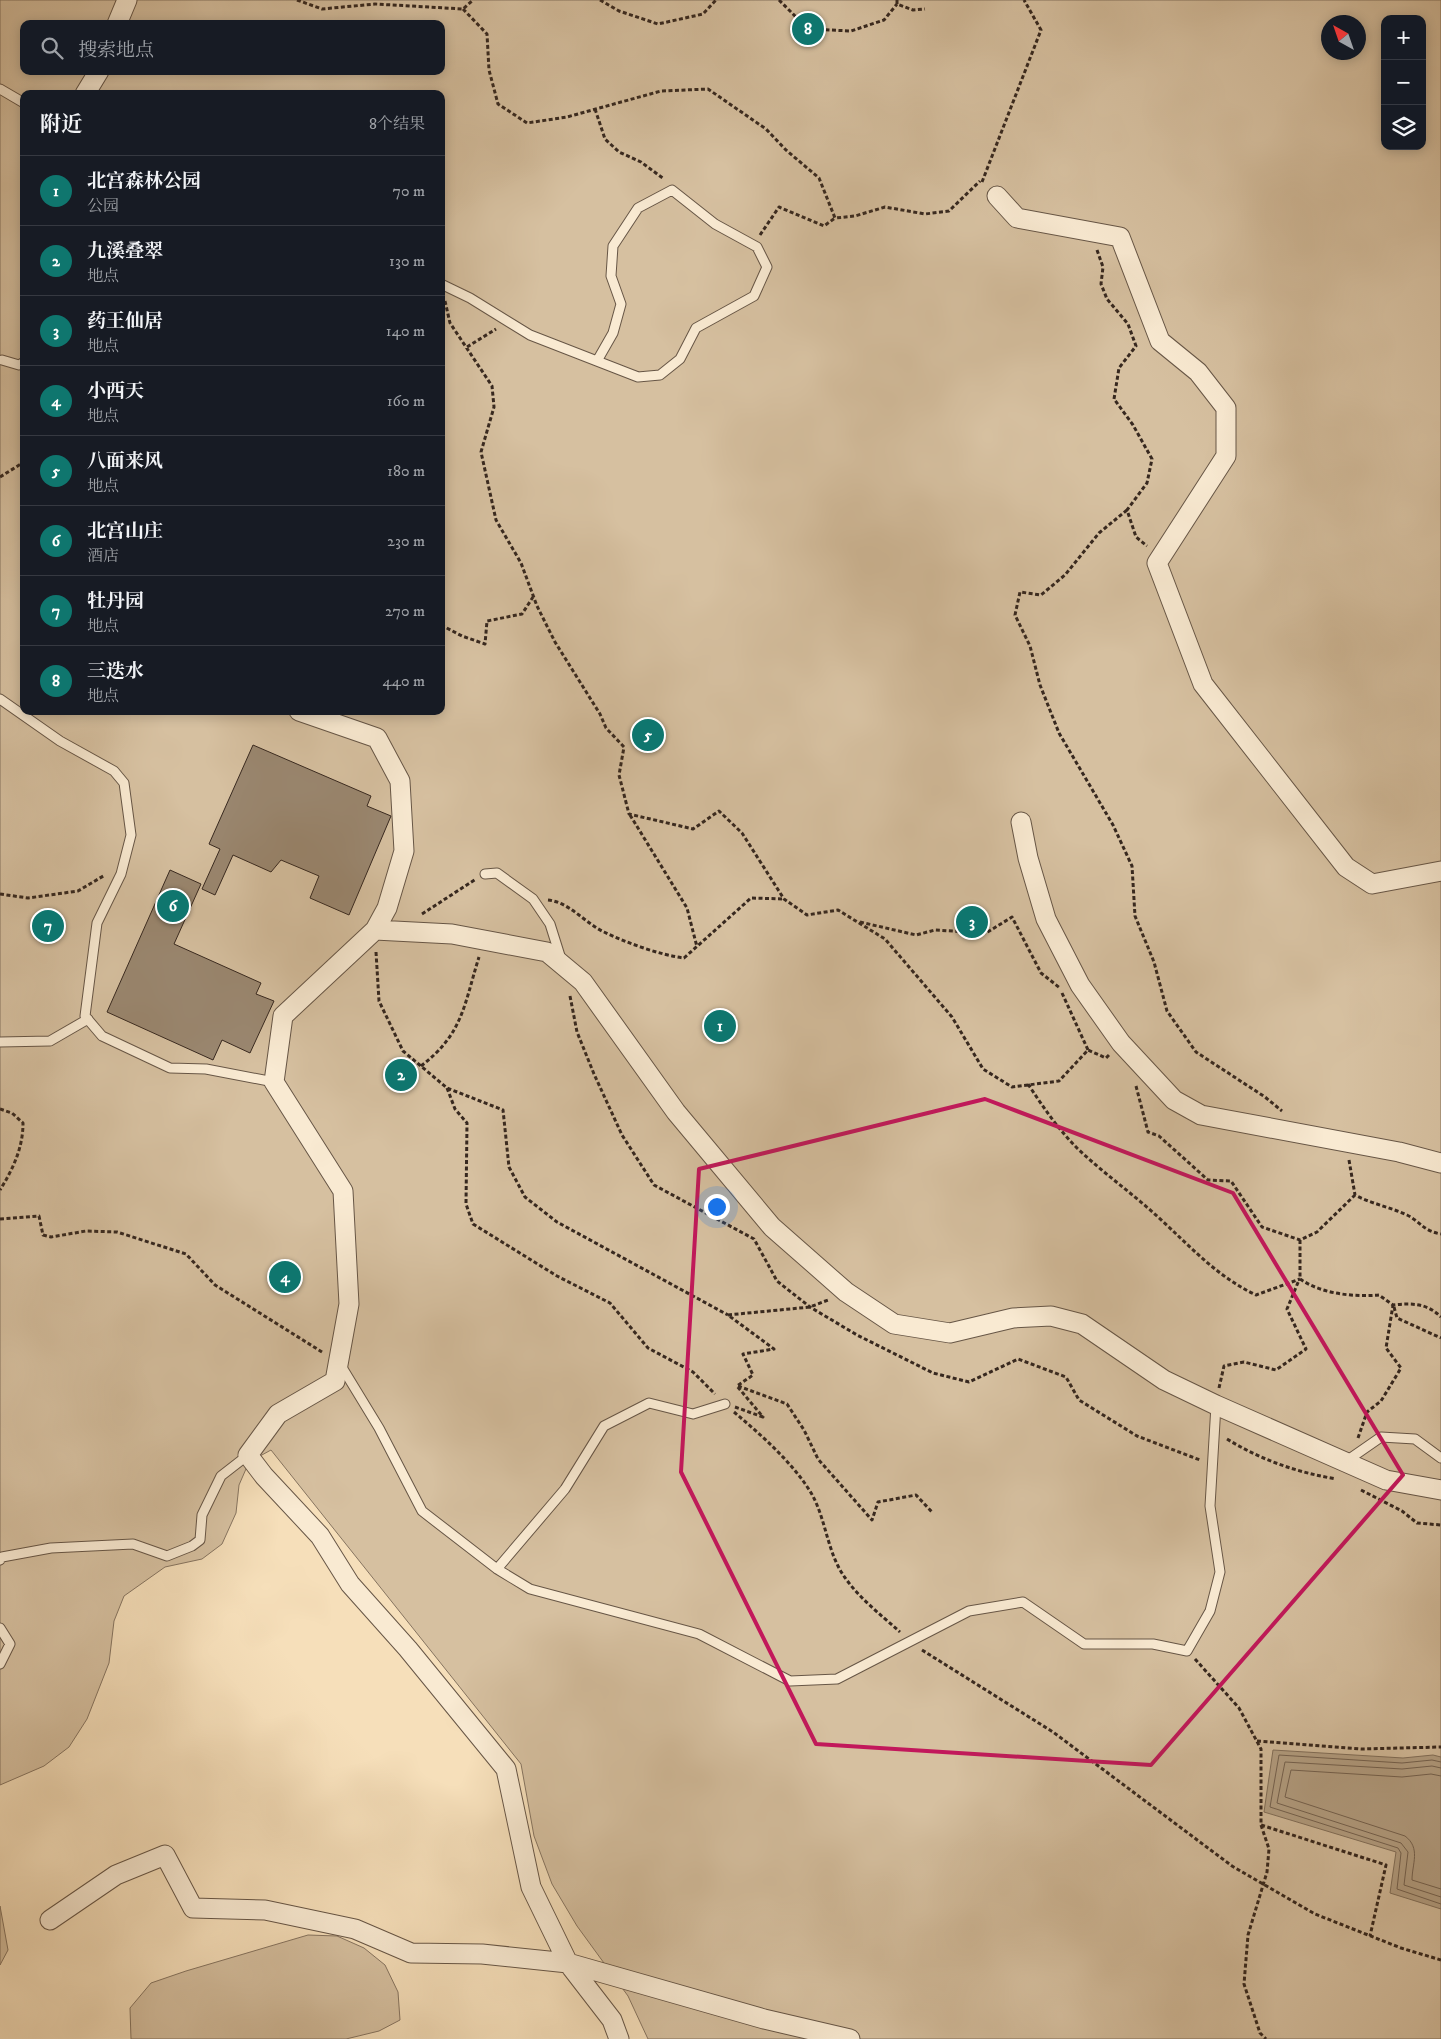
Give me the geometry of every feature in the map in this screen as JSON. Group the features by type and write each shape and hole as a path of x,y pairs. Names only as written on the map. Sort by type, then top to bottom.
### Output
{"street":[{"path":"119,20 127,0"},
{"path":"87,90 97,75"},
{"path":"998,196 1017,218 1120,237 1160,341 1198,372 1226,408 1226,456 1157,563 1203,684 1346,867 1372,884 1441,871"},
{"path":"311,715 377,738 400,781 404,851 387,908 375,930 283,1016 274,1082 343,1191 349,1304 335,1381 278,1414 248,1455 264,1476 320,1536 350,1584 408,1648 506,1770 531,1887 568,1963 612,2020 619,2039"},
{"path":"1021,822 1028,858 1046,919 1080,985 1121,1043 1174,1100 1201,1115 1345,1142 1441,1163"},
{"path":"375,930 452,934 546,952 583,982 676,1112 772,1227 846,1292 894,1324 950,1333 1013,1318 1051,1316 1082,1324 1164,1380 1345,1466 1386,1480 1441,1490"},
{"path":"50,1920 116,1876 164,1855 192,1908 265,1910 355,1929 410,1953 482,1954 568,1963 764,2019 850,2039"}],"lane":[{"path":"0,89 20,101"},
{"path":"445,286 470,298 530,335 638,377 660,375 680,359 696,328 754,296 767,267 757,247 715,224 672,190 638,208 613,246 611,276 621,304 613,333 597,361"},
{"path":"2,360 20,364"},
{"path":"0,699 20,713"},
{"path":"23,715 60,741 114,771 124,783 131,835 123,864 97,923 85,1016 102,1036 170,1068 206,1069 274,1082"},
{"path":"485,874 497,873 533,899 550,924 563,966"},
{"path":"0,1042 50,1041 88,1019"},
{"path":"338,1362 378,1428 422,1510 497,1569 530,1589 699,1634 790,1681 837,1679 969,1611 1023,1602 1084,1644 1153,1644 1188,1651 1210,1611 1220,1572 1210,1506 1216,1405"},
{"path":"497,1569 565,1489 604,1426 649,1403 693,1414 725,1404"},
{"path":"1345,1466 1381,1436 1415,1438 1441,1458"},
{"path":"0,1560 2,1557 52,1548 132,1544 167,1556 192,1546 200,1540 202,1515 221,1476 248,1455"},
{"path":"0,1628 10,1644 0,1664"}],"path":[{"path":"297,0 322,9 388,4 463,10 487,34 489,70 498,104 527,122 567,117 661,90 708,89 766,129 786,150 819,178 835,218"},
{"path":"463,10 473,0"},
{"path":"600,0 618,11 658,24 703,14 716,0"},
{"path":"779,0 808,29 851,31 884,20 897,2 912,10 925,9"},
{"path":"757,247 761,232 779,206 824,226 835,218 855,216 885,207 925,214 949,211 980,181 1041,30 1024,0"},
{"path":"595,109 605,139 619,152 641,162 665,180 672,190"},
{"path":"980,181 998,196"},
{"path":"1092,232 1102,268 1101,284 1107,299 1128,324 1136,346 1119,368 1114,399 1133,425 1152,459 1147,483 1128,510 1099,533 1065,575 1041,595 1020,592 1015,615 1030,646 1040,685 1058,733 1113,824 1132,866 1135,916 1154,962 1167,1011 1196,1052 1265,1096 1287,1116"},
{"path":"445,303 450,323 492,386 494,407 481,452 496,520 522,563 533,597 554,642 600,714 606,728 624,747 619,774 629,814 686,908 697,948"},
{"path":"466,347 507,322"},
{"path":"0,477 20,464"},
{"path":"1128,510 1136,537 1161,557"},
{"path":"445,627 462,636 485,644 487,621 522,614 533,597"},
{"path":"629,814 693,830 719,811 742,832 784,899 806,915 838,910 886,939 952,1017 983,1069 1012,1087 1059,1081 1088,1050"},
{"path":"0,894 28,898 78,891 123,864"},
{"path":"420,916 485,874"},
{"path":"533,899 558,901 604,932 666,956 684,958 751,898 784,899"},
{"path":"857,921 916,935 935,930 986,933 1012,916 1041,973 1060,988 1088,1050 1113,1063"},
{"path":"375,930 379,1001 403,1051 447,1088 503,1110 509,1167 525,1197 557,1222 728,1315 774,1349 743,1354 753,1375 737,1386"},
{"path":"421,1066 439,1052 457,1028 484,940"},
{"path":"1060,988 1080,985"},
{"path":"1106,1058 1121,1043"},
{"path":"1134,1078 1148,1132 1159,1136 1208,1180 1231,1181 1262,1227 1300,1240 1317,1232 1355,1195"},
{"path":"1028,1084 1051,1118 1077,1148 1159,1217 1206,1264 1236,1285 1256,1295 1300,1279"},
{"path":"447,1088 455,1109 467,1123 466,1204 473,1224 558,1276 610,1304 648,1348 693,1372 725,1404 769,1442 810,1492 822,1518 838,1566 872,1607 910,1642 958,1674 1053,1732 1232,1866 1315,1914 1370,1936 1441,1960"},
{"path":"0,1109 12,1113 23,1123 23,1140 17,1157 0,1190"},
{"path":"1345,1142 1355,1195"},
{"path":"1355,1195 1370,1203 1408,1216 1428,1232 1441,1234"},
{"path":"0,1219 39,1216 43,1235 51,1237 86,1231 117,1232 186,1254 215,1285 338,1362"},
{"path":"1216,1405 1224,1366 1244,1362 1276,1370 1306,1349 1287,1309 1300,1279 1300,1240"},
{"path":"1300,1279 1314,1289 1356,1297 1379,1295 1393,1305 1397,1318 1441,1338"},
{"path":"728,1315 810,1307 846,1292"},
{"path":"1393,1305 1414,1303 1434,1310 1441,1317"},
{"path":"1214,1432 1257,1457 1280,1465 1345,1466 1367,1412 1381,1401 1401,1368 1386,1348 1393,1305"},
{"path":"725,1404 763,1417 737,1386"},
{"path":"737,1386 787,1404 804,1430 818,1459 872,1520 878,1502 916,1495 932,1512"},
{"path":"1356,1486 1371,1497 1402,1511 1417,1523 1441,1524"},
{"path":"1188,1651 1239,1708 1261,1749 1261,1824 1269,1849 1264,1885 1251,1920 1244,1984 1260,2033 1266,2039"},
{"path":"1256,1740 1361,1749 1441,1747"},
{"path":"1261,1824 1386,1866 1370,1936"}],"highlighted area":[{"path":"985,1099 1233,1193 1403,1475 1151,1765 816,1744 681,1472 699,1169"}],"shaded area":[{"path":"0,0 1441,0 1441,2039 648,2039 628,1996 577,1926 552,1884 534,1836 521,1764 271,1450 249,1462 239,1485 236,1513 222,1544 202,1559 165,1567 124,1596 114,1621 109,1663 87,1719 69,1747 44,1766 0,1785"},
{"path":"0,1906 8,1950 0,1965"},
{"path":"308,1935 337,1936 364,1948 385,1965 398,1992 400,2020 379,2031 346,2039 131,2039 130,2008 151,1983"}],"water":[{"path":"1273,1750 1403,1758 1433,1755 1441,1757 1441,1909 1390,1893 1396,1852 1264,1812"}],"building":[{"path":"253,745 371,796 367,806 391,816 349,915 310,898 319,876 281,860 271,872 233,855 215,895 202,889 220,849 209,844"},
{"path":"170,870 201,884 174,944 261,983 256,994 274,1001 250,1053 222,1040 213,1060 107,1012"}],"place":[{"name":"三迭水","path":"808,29"},
{"name":"八面来风","path":"648,735"},
{"name":"北宫山庄","path":"173,906"},
{"name":"药王仙居","path":"972,922"},
{"name":"牡丹园","path":"48,926"},
{"name":"北宫森林公园","path":"720,1026"},
{"name":"九溪叠翠","path":"401,1075"},
{"name":"小西天","path":"285,1277"}]}
